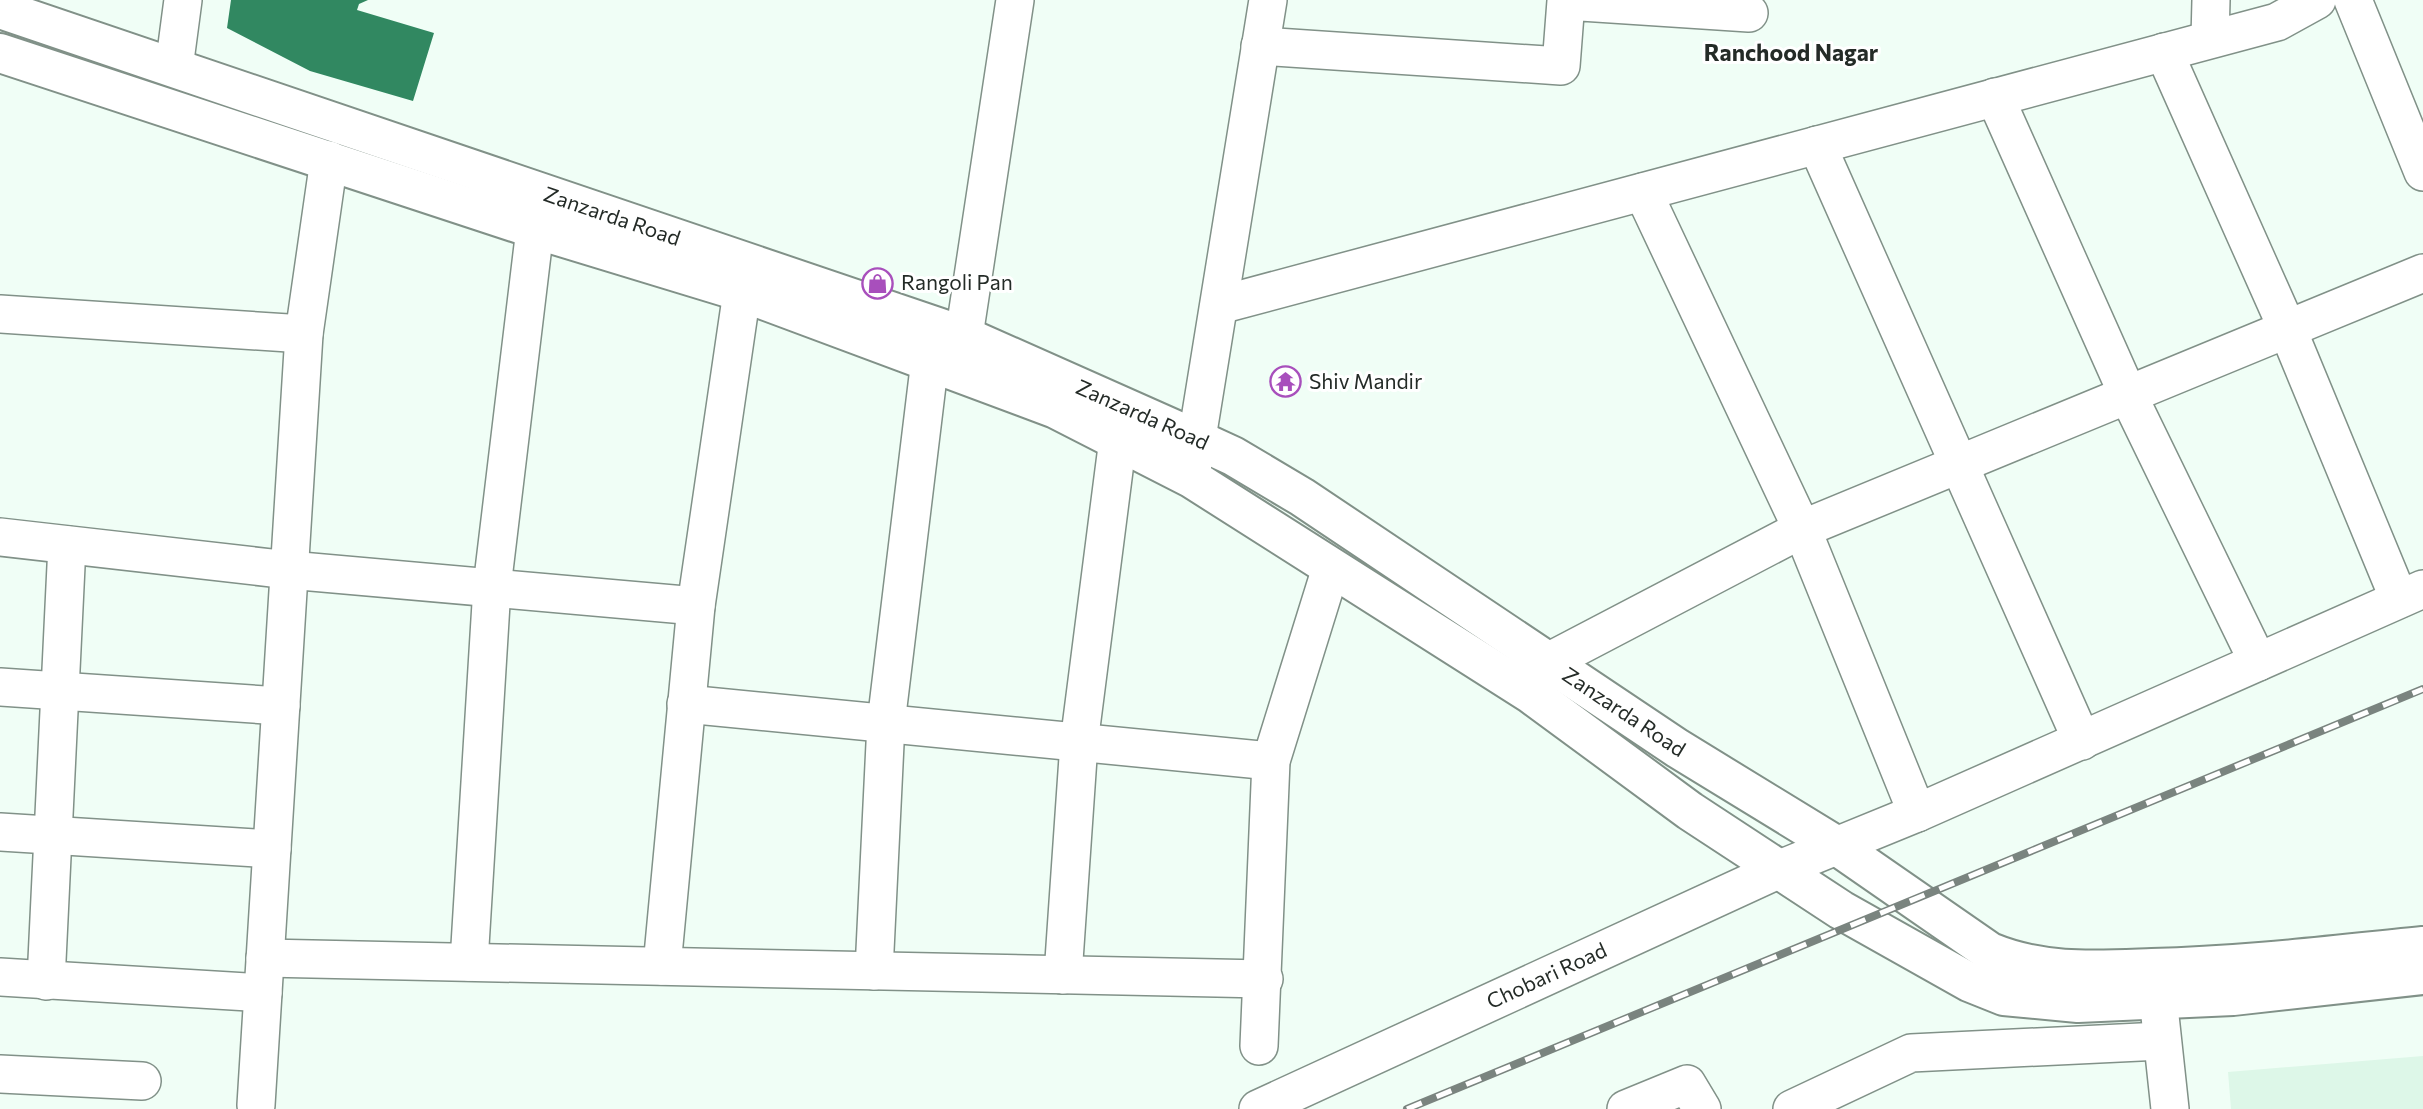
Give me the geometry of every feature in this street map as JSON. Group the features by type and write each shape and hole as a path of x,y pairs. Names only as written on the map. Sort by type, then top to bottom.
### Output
{"main road":[{"name":"Zanzarda Road","path":"0,9 964,336 1233,456 1302,498 1677,748 1837,846 1990,951 2012,961 2066,971 2195,967 2423,946"},
{"path":"0,53 535,229 742,292 1056,409 1191,478 1531,694 1690,811 1841,911 1945,971 2004,996 2078,1003 2159,1001 2423,975"}],"street":[{"path":"174,68 183,0"},
{"path":"964,336 1015,0"},
{"path":"1191,478 1268,0"},
{"path":"2210,39 2211,0"},
{"path":"1220,305 2277,22 2317,0"},
{"path":"2353,0 2423,172"},
{"path":"1260,46 1562,66 1566,1 1749,13"},
{"path":"2164,52 2287,328 2411,594"},
{"path":"1995,97 2128,395 2258,662"},
{"path":"1817,145 2082,741"},
{"path":"256,1105 304,334 329,160"},
{"path":"1643,192 1802,529 1917,813"},
{"path":"469,962 492,587 535,229"},
{"path":"1548,662 1802,529 2423,273"},
{"path":"662,966 696,606 742,292"},
{"path":"0,314 304,334"},
{"path":"874,971 886,723 930,360"},
{"path":"1063,975 1080,743 1118,439"},
{"path":"0,537 289,570 696,606"},
{"path":"46,981 67,545"},
{"path":"1259,1046 1264,979 1271,761 1331,568"},
{"name":"Chobari Road","path":"1258,1109 1780,869 1917,813 2411,594"},
{"path":"0,687 281,706"},
{"path":"686,704 1271,761"},
{"path":"0,832 272,849"},
{"path":"0,977 46,981 264,975 469,962 1264,979"},
{"path":"2159,1001 2170,1109"},
{"path":"1792,1109 1911,1053 2161,1041"},
{"path":"0,1074 142,1081"},
{"path":"1626,1109 1687,1084 1702,1109"}],"shaded area":[{"path":"2423,1056 2423,1109 2231,1109 2228,1072"}],"building":[{"path":"231,0 368,0 359,4 357,10 434,33 413,101 310,71 227,28"}],"railway":[{"path":"1407,1109 2423,689"}],"place":[{"name":"Rangoli Pan","path":"878,283"},
{"name":"Shiv Mandir","path":"1286,382"}],"district":[{"name":"Ranchood Nagar","path":"1791,53"}]}
